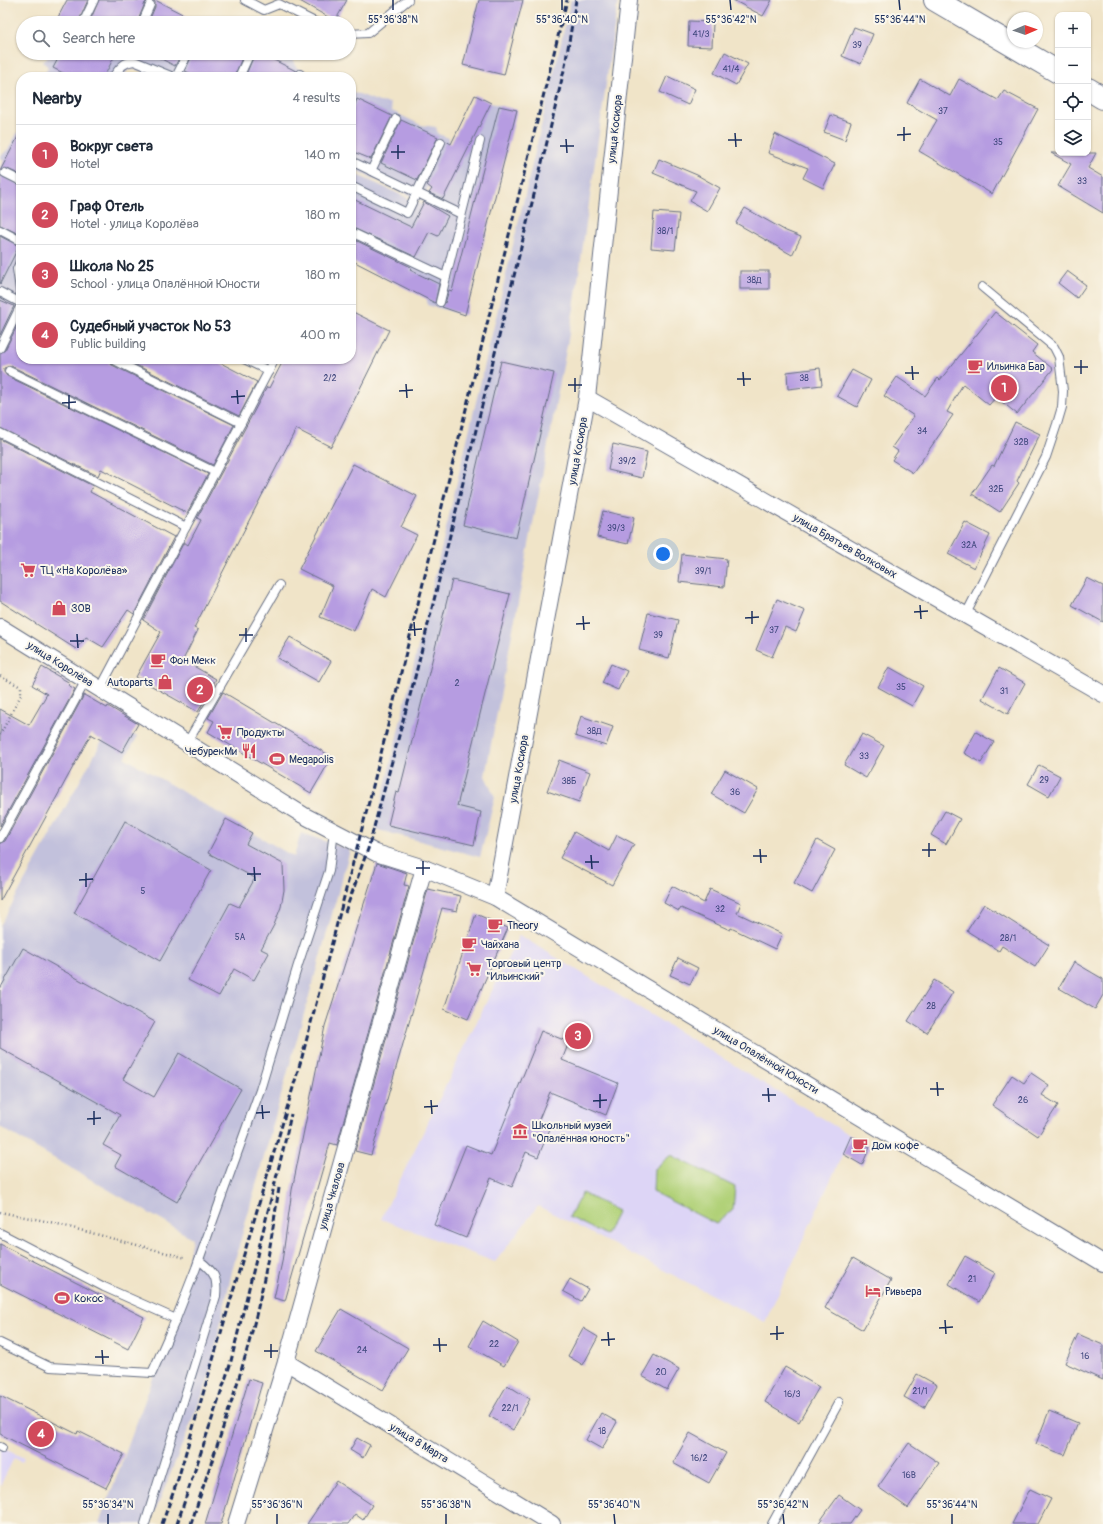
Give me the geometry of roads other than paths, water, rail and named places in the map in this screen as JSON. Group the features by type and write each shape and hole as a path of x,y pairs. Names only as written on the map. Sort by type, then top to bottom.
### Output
{"street":[{"name":"улица Косиора","path":"495,897 587,398 629,0"},
{"path":"935,0 1055,70"},
{"path":"1091,91 1103,98"},
{"name":"улица Братьев Волковых","path":"587,398 1103,694"},
{"name":"улица Королёва","path":"0,627 303,815 334,831"},
{"name":"улица Опалённой Юности","path":"334,831 376,853 424,868 495,897 1103,1263"},
{"name":"улица Чкалова","path":"236,1524 286,1362 424,868"},
{"name":"улица 8 Марта","path":"286,1362 552,1524"}],"lane":[{"path":"86,16 94,0"},
{"path":"245,0 264,10 279,4 303,16"},
{"path":"356,34 368,33 408,0"},
{"path":"145,16 150,5"},
{"path":"117,72 124,60"},
{"path":"178,72 184,60"},
{"path":"241,72 247,60"},
{"path":"121,66 128,61 134,61 161,72"},
{"path":"372,171 396,119"},
{"path":"356,188 407,213 441,142"},
{"path":"440,302 480,142"},
{"path":"356,164 461,214"},
{"path":"5,173 16,178"},
{"path":"0,230 16,238"},
{"path":"356,234 446,277"},
{"path":"965,616 1046,457 1062,407 1062,372 1059,357 1054,347 982,287"},
{"path":"0,292 16,301"},
{"path":"0,348 16,314"},
{"path":"122,364 241,423"},
{"path":"254,364 269,371"},
{"path":"100,689 272,364"},
{"path":"9,370 215,472"},
{"path":"0,433 186,527"},
{"path":"187,743 279,585"},
{"path":"0,838 86,680"},
{"path":"0,1343 50,1367 152,1373 176,1319 199,1260 260,1090 298,965 329,871 334,831"},
{"path":"0,1233 104,1287 176,1319"},
{"path":"145,1524 216,1296 217,1284 212,1270 199,1260"},
{"path":"772,1524 839,1402"}],"railway":[{"path":"162,1524 178,1479 302,1057 370,798 567,0"},
{"path":"345,912 368,849 415,677 548,138 565,66 576,0"},
{"path":"177,1524 230,1365 291,1114"},
{"path":"191,1524 244,1362 264,1278 279,1188"}],"place":[{"name":"Ильинка Бар","path":"975,366"},
{"name":"Вокруг света","path":"1004,388"},
{"name":"ТЦ «На Королёва»","path":"28,570"},
{"name":"ЗОВ","path":"59,608"},
{"name":"Фон Мекк","path":"158,660"},
{"name":"Autoparts","path":"165,682"},
{"name":"Граф Отель","path":"200,690"},
{"name":"Продукты","path":"225,732"},
{"name":"ЧебурекМи","path":"249,751"},
{"name":"Megapolis","path":"277,759"},
{"name":"Theory","path":"495,925"},
{"name":"Чайхана","path":"469,944"},
{"name":"Торговый центр \"Ильинский\"","path":"474,969"},
{"name":"Школа № 25","path":"578,1036"},
{"name":"Школьный музей \"Опалённая юность\"","path":"520,1131"},
{"name":"Дом кофе","path":"860,1145"},
{"name":"Ривьера","path":"873,1291"},
{"name":"Кокос","path":"62,1298"},
{"name":"Судебный участок № 53","path":"41,1434"}]}
